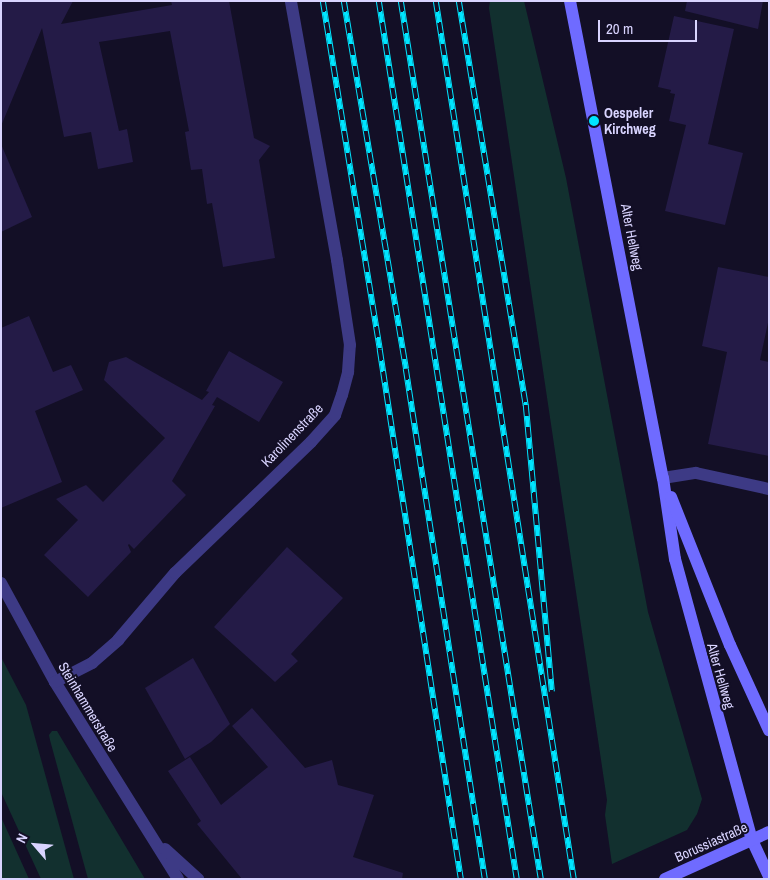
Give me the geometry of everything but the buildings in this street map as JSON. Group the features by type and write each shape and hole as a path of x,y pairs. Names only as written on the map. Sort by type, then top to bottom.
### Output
{"street":[{"name":"Karolinenstraße","path":"55,682 92,663 118,640 175,573 311,442 335,415 342,395 348,372 350,345 336,250 291,1"},
{"name":"Alter Hellweg","path":"570,1 663,478 675,559 752,840 769,876"},
{"path":"663,478 696,473 769,489"},
{"name":"Alter Hellweg","path":"663,478 730,645 769,730"},
{"name":"Steinhammerstraße","path":"1,583 55,682 178,879"},
{"name":"Borussiastraße","path":"665,879 769,832"},
{"name":"Steinhammerstraße","path":"156,841 198,879"}],"green space":[{"path":"490,1 524,1 566,178 648,612 702,799 697,814 687,830 612,864 605,815 607,800 489,8"},
{"path":"1,657 26,705 74,879 41,879 1,792"},
{"path":"52,731 57,731 145,879 88,879 50,740 49,735"},
{"path":"1,817 29,879 1,879"}],"railway":[{"path":"323,1 380,350 461,879"},
{"path":"344,1 406,369 485,879"},
{"path":"379,1 517,879"},
{"path":"401,1 541,879"},
{"path":"436,1 574,879"},
{"path":"459,1 526,405 552,692"}],"place":[{"name":"Oespeler Kirchweg","path":"594,121"}]}
